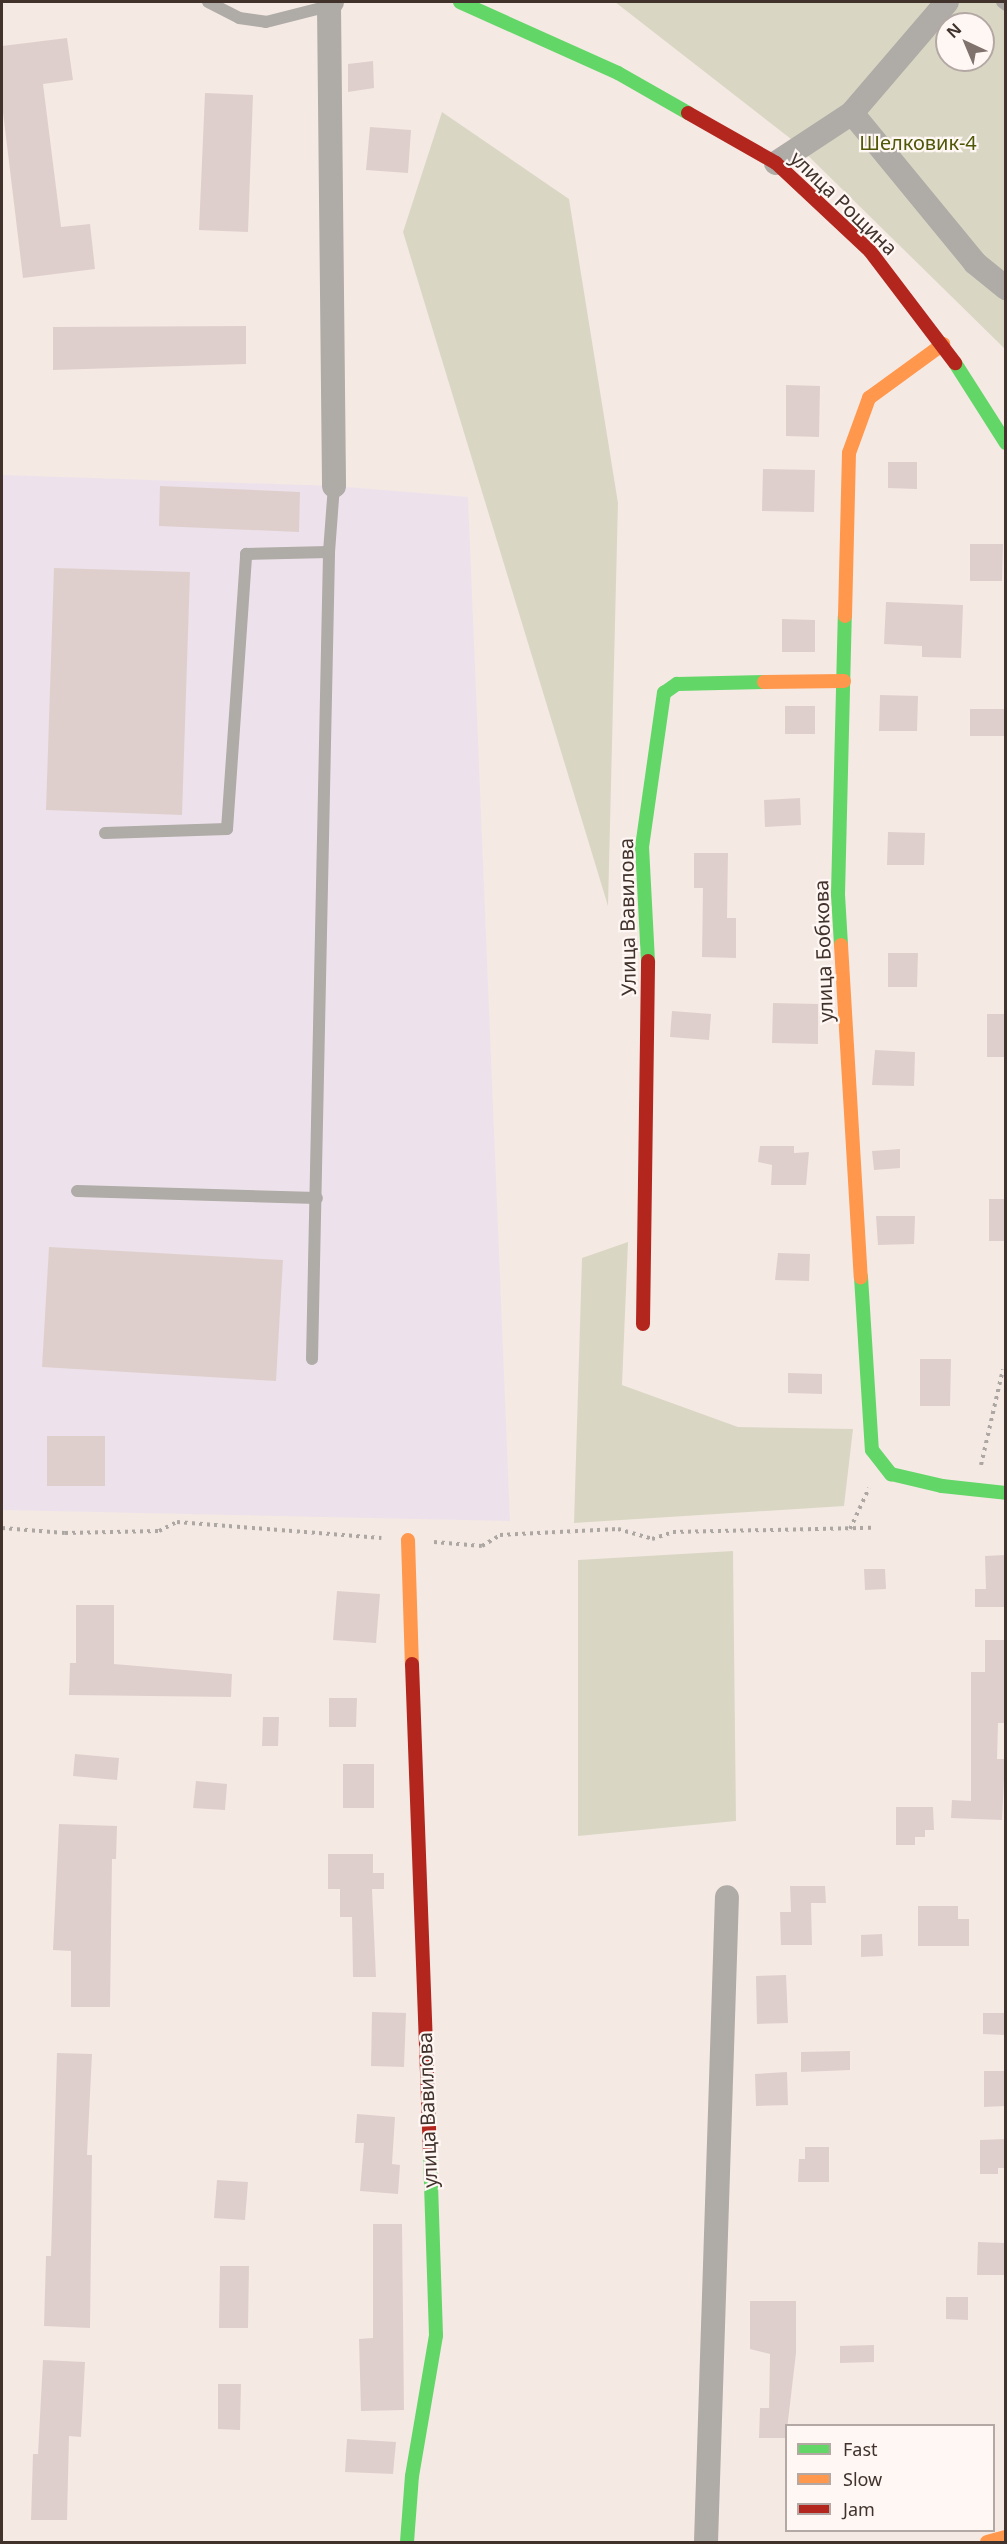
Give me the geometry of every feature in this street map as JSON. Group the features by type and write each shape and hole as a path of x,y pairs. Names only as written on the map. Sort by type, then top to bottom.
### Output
{"street":[{"name":"улица Рощина","path":"460,2 618,73 776,163 870,251 943,344 1005,442"},
{"path":"776,163 852,113 947,2"},
{"path":"331,4 334,486"},
{"path":"852,113 975,263 1005,288"},
{"name":"улица Бобкова","path":"876,1455 872,1450 863,1335 838,894 849,453 869,398 943,344"},
{"name":"Улица Вавилова","path":"643,1324 644,1052 649,981 642,848 664,693 677,684 844,681"},
{"path":"876,1455 891,1473 942,1486 1005,1493"},
{"name":"улица Вавилова","path":"407,2542 412,2476 436,2335 408,1540"},
{"path":"706,2542 727,1897"},
{"path":"987,2542 1005,2538"}],"lane":[{"path":"208,2 239,18 266,22 331,4"},
{"path":"1002,2 1005,5"},
{"path":"312,1359 329,552 334,486"},
{"path":"105,832 227,829 246,554 329,552"},
{"path":"77,1191 317,1198"}],"path":[{"path":"981,1490 982,1455 1003,1369"},
{"path":"850,1529 861,1508 876,1455"},
{"path":"2,1528 65,1533 159,1531 177,1522 482,1546 500,1534 618,1529 652,1539 673,1532 871,1528"}],"shaded area":[{"path":"2,475 334,486 468,497 510,1521 2,1510"}],"green space":[{"name":"Шелковик-4","path":"615,2 1005,2 1005,349 791,139"},
{"path":"442,112 569,199 618,503 608,906 403,232"},
{"path":"628,1242 622,1385 738,1427 853,1429 844,1506 574,1523 582,1258"},
{"path":"733,1551 736,1821 578,1836 578,1560"}],"building":[{"path":"67,38 73,80 43,84 61,227 90,224 95,269 23,278 2,104 2,46"},
{"path":"373,61 374,88 348,92 348,64"},
{"path":"205,93 253,95 248,232 199,230"},
{"path":"370,127 411,130 408,173 366,170"},
{"path":"246,326 246,364 53,370 53,327"},
{"path":"786,385 820,386 819,437 786,436"},
{"path":"888,462 917,462 917,489 888,488"},
{"path":"763,469 815,470 814,512 762,511"},
{"path":"160,486 300,492 299,532 159,526"},
{"path":"970,544 1003,544 1002,581 970,581"},
{"path":"54,568 190,572 182,815 46,810"},
{"path":"886,602 963,605 961,658 922,657 922,646 884,644"},
{"path":"782,619 815,620 815,652 782,652"},
{"path":"880,695 918,696 917,731 879,731"},
{"path":"785,706 815,706 815,734 785,734"},
{"path":"970,709 1005,709 1005,736 970,736"},
{"path":"800,798 801,825 765,827 764,800"},
{"path":"888,832 925,833 924,865 887,865"},
{"path":"694,853 728,853 727,918 736,918 736,958 702,957 703,888 694,888"},
{"path":"888,953 918,953 917,987 888,987"},
{"path":"773,1003 818,1004 818,1044 772,1043"},
{"path":"672,1011 711,1014 709,1040 670,1037"},
{"path":"987,1014 1005,1014 1005,1057 987,1057"},
{"path":"875,1050 915,1052 914,1086 872,1085"},
{"path":"760,1146 794,1146 794,1153 809,1152 806,1185 771,1185 772,1165 758,1162"},
{"path":"900,1149 900,1168 874,1170 872,1151"},
{"path":"989,1199 1005,1199 1005,1241 989,1241"},
{"path":"876,1216 915,1216 914,1244 878,1245"},
{"path":"49,1247 283,1260 276,1381 42,1367"},
{"path":"778,1253 810,1254 809,1281 775,1280"},
{"path":"920,1359 951,1359 950,1406 920,1406"},
{"path":"788,1373 822,1374 822,1394 788,1393"},
{"path":"47,1436 105,1436 105,1486 47,1486"},
{"path":"1005,1555 1005,1607 975,1607 975,1589 986,1589 985,1556"},
{"path":"864,1569 885,1569 886,1589 865,1590"},
{"path":"337,1591 380,1594 376,1643 333,1640"},
{"path":"76,1605 114,1605 114,1664 232,1674 231,1697 69,1695 70,1663 76,1663"},
{"path":"985,1640 1005,1640 1005,1723 998,1723 997,1759 1005,1759 1002,1820 951,1818 952,1800 971,1801 971,1672 985,1672"},
{"path":"329,1698 357,1698 356,1727 329,1727"},
{"path":"263,1717 279,1717 278,1746 262,1746"},
{"path":"75,1754 119,1758 117,1780 73,1776"},
{"path":"343,1764 374,1764 374,1808 343,1808"},
{"path":"196,1781 227,1784 225,1810 193,1808"},
{"path":"896,1807 933,1807 934,1830 925,1830 925,1837 915,1837 915,1845 896,1845"},
{"path":"59,1824 117,1826 116,1859 112,1859 110,2007 71,2007 71,1951 53,1950"},
{"path":"328,1854 373,1854 373,1873 384,1873 384,1889 372,1889 376,1977 353,1977 352,1917 340,1917 340,1889 328,1889"},
{"path":"790,1886 825,1886 826,1903 811,1903 812,1945 781,1945 780,1912 791,1912"},
{"path":"918,1906 958,1906 958,1919 969,1919 969,1946 918,1946"},
{"path":"882,1934 883,1956 861,1957 861,1935"},
{"path":"786,1975 788,2023 757,2024 756,1976"},
{"path":"372,2012 406,2013 404,2067 371,2066"},
{"path":"983,2013 1005,2013 1005,2035 983,2034"},
{"path":"850,2051 850,2070 801,2072 801,2052"},
{"path":"57,2053 92,2054 87,2155 92,2155 90,2328 44,2326 46,2256 51,2256"},
{"path":"984,2071 1005,2071 1005,2106 984,2107"},
{"path":"787,2072 788,2105 756,2106 755,2074"},
{"path":"357,2114 395,2117 392,2164 400,2165 398,2194 360,2191 364,2143 355,2143"},
{"path":"1005,2139 1005,2168 998,2168 998,2174 980,2174 980,2140"},
{"path":"805,2147 829,2147 829,2182 798,2182 799,2159 805,2159"},
{"path":"217,2180 248,2182 245,2220 214,2218"},
{"path":"373,2224 402,2224 404,2410 361,2411 359,2339 373,2338"},
{"path":"978,2242 1005,2243 1005,2275 977,2275"},
{"path":"220,2266 249,2266 248,2328 219,2328"},
{"path":"946,2297 968,2297 968,2320 946,2319"},
{"path":"750,2301 796,2301 796,2353 785,2438 759,2438 760,2408 769,2408 770,2354 750,2349"},
{"path":"874,2345 874,2362 840,2363 840,2346"},
{"path":"43,2360 85,2362 81,2437 69,2436 67,2520 31,2520 33,2454 38,2454"},
{"path":"218,2384 241,2384 240,2430 218,2429"},
{"path":"347,2439 396,2442 393,2474 345,2472"}],"traffic: fast":[{"path":"460,2 618,73 688,113"},
{"path":"955,363 1006,443"},
{"path":"841,945 838,894 845,616"},
{"path":"648,961 642,847 664,693 677,684 764,682"},
{"path":"861,1277 872,1450 891,1474 942,1486 1006,1493"},
{"path":"407,2542 412,2476 436,2335 430,2151"}],"traffic: slow":[{"path":"845,616 849,453 869,398 943,344"},
{"path":"764,682 844,681"},
{"path":"841,945 861,1277"},
{"path":"408,1540 412,1664"},
{"path":"987,2542 1006,2537"}],"traffic: jam":[{"path":"688,113 776,163 870,251 955,363"},
{"path":"643,1324 648,961"},
{"path":"412,1664 430,2151"}]}
